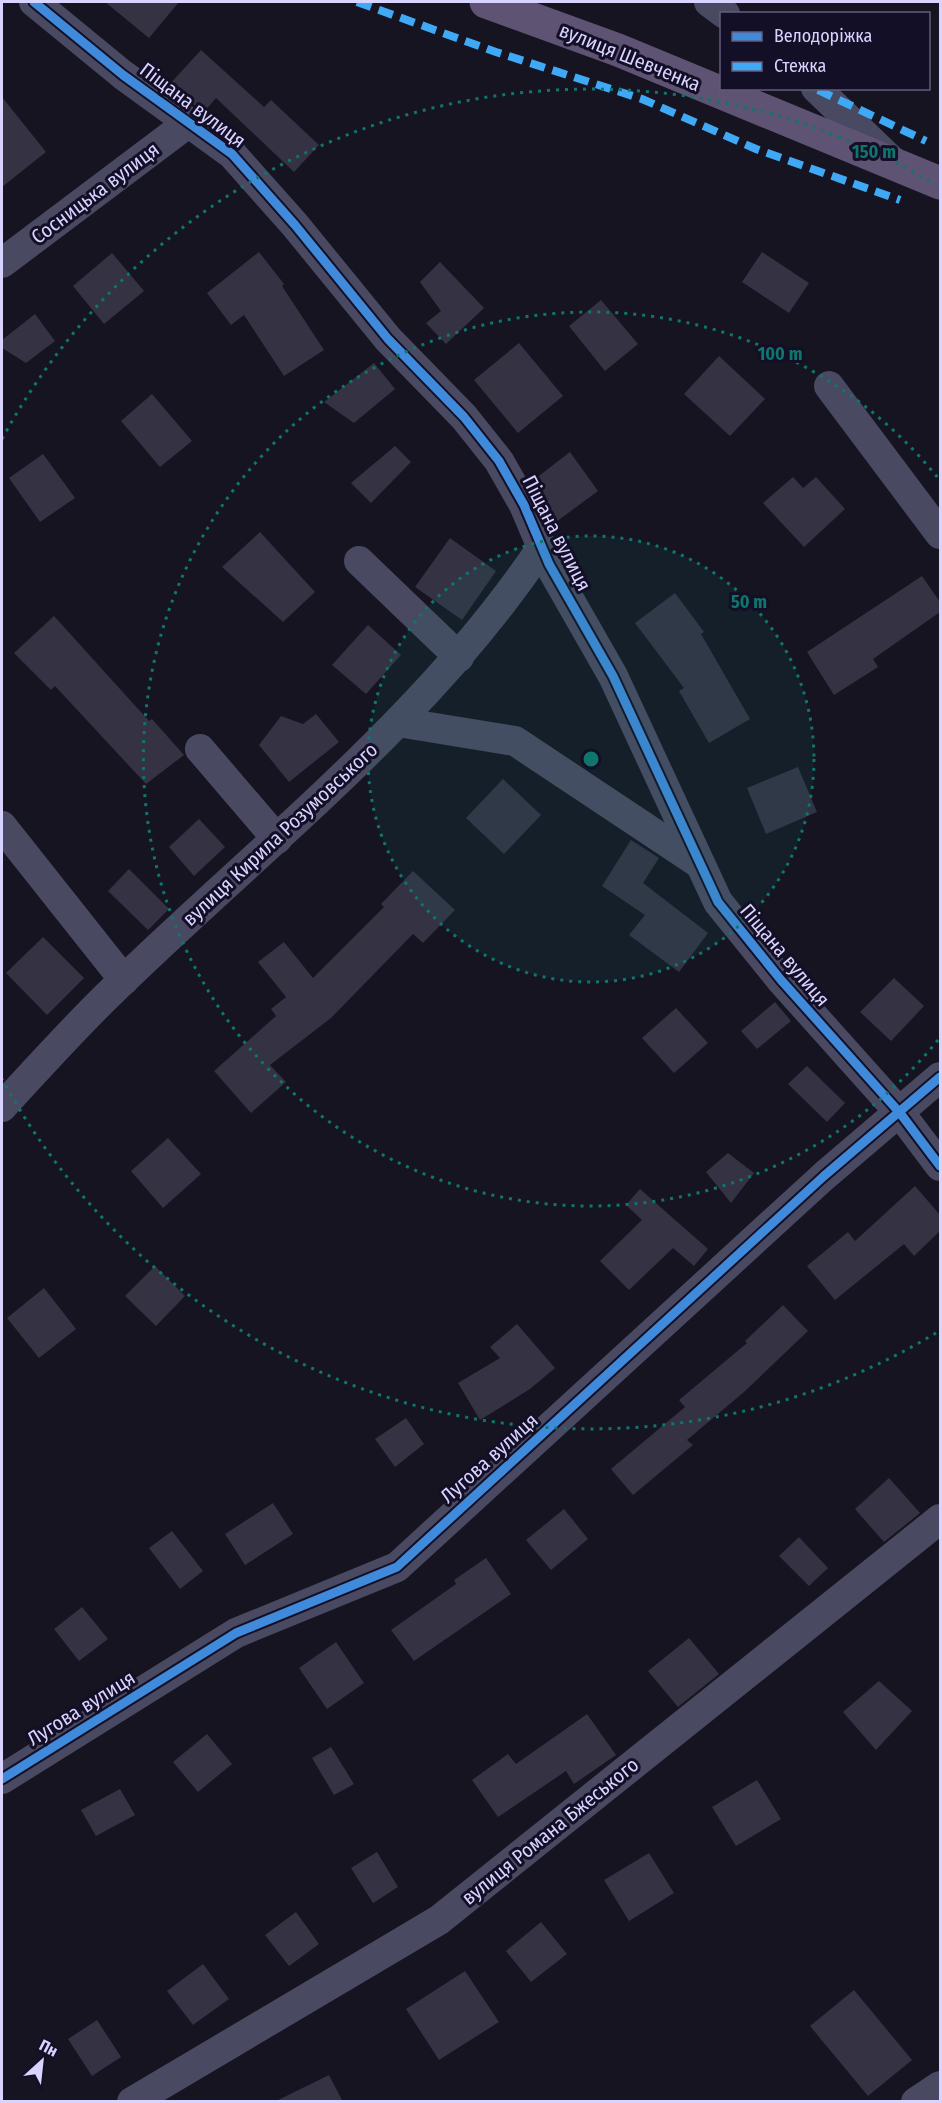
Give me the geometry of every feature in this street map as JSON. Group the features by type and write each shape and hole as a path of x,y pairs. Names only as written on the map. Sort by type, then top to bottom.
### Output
{"main road":[{"name":"вулиця Шевченка","path":"486,2 618,50 940,183"}],"street":[{"name":"Піщана вулиця","path":"34,2 123,75 232,154 295,225 388,339 464,417 499,461 524,505 542,547 613,676 700,864 725,911 781,980 900,1113 940,1166"},
{"path":"709,2 722,12"},
{"path":"818,90 900,168"},
{"name":"Сосницька вулиця","path":"2,263 188,123"},
{"path":"829,386 940,534"},
{"name":"вулиця Кирила Розумовського","path":"2,1107 124,980 277,839 399,722 459,657 521,578 542,547"},
{"path":"359,561 459,657"},
{"path":"399,722 515,741 700,864"},
{"path":"200,749 277,839"},
{"path":"2,826 124,980"},
{"name":"Лугова вулиця","path":"2,1779 236,1633 397,1567 824,1176 940,1077"},
{"name":"вулиця Романа Бжеського","path":"132,2102 439,1920 940,1519"},
{"path":"916,2102 940,2086"}],"building":[{"path":"105,2 179,2 149,38"},
{"path":"201,50 264,107 271,100 319,145 294,172 216,98 204,112 168,86"},
{"path":"2,97 46,152 2,187"},
{"path":"259,252 284,284 282,286 324,350 284,376 244,315 231,325 207,293"},
{"path":"762,252 809,283 789,313 742,282"},
{"path":"112,253 144,291 104,324 73,286"},
{"path":"440,262 484,308 446,344 426,323 441,311 420,282"},
{"path":"601,300 638,344 605,371 569,326"},
{"path":"35,314 55,341 26,363 2,348 2,340"},
{"path":"519,343 563,396 518,433 474,380"},
{"path":"719,356 765,399 730,436 684,394"},
{"path":"374,363 395,389 354,423 324,402"},
{"path":"152,394 192,441 160,467 121,421"},
{"path":"395,446 411,462 371,503 351,483"},
{"path":"570,452 598,491 556,522 531,482"},
{"path":"43,454 75,498 40,522 9,478"},
{"path":"793,477 803,488 816,477 845,509 804,547 763,503"},
{"path":"260,532 315,592 283,622 222,567"},
{"path":"450,538 496,571 462,620 415,587"},
{"path":"922,576 940,602 940,612 873,659 878,667 834,695 807,652"},
{"path":"675,593 704,632 701,634 750,719 709,743 679,691 684,688 635,623"},
{"path":"54,616 149,721 152,719 184,755 146,784 55,686 51,690 14,653"},
{"path":"368,625 401,655 366,694 332,665"},
{"path":"316,714 339,742 289,782 259,745 281,716 303,724"},
{"path":"798,767 817,812 766,834 747,788"},
{"path":"503,779 541,815 504,854 466,818"},
{"path":"199,819 225,847 194,876 169,847"},
{"path":"631,840 659,858 643,883 708,933 679,972 629,935 645,915 602,886"},
{"path":"129,869 169,909 148,930 108,891"},
{"path":"413,871 455,910 423,943 413,934 331,1018 270,1065 286,1082 251,1113 214,1071 276,1016 271,1009 286,997 258,962 284,942 313,978 384,907 381,904"},
{"path":"43,937 84,978 47,1015 6,973"},
{"path":"894,978 924,1006 891,1041 860,1012"},
{"path":"775,1002 791,1021 757,1049 741,1031"},
{"path":"676,1008 708,1043 674,1073 642,1038"},
{"path":"807,1066 845,1103 827,1122 788,1084"},
{"path":"168,1138 201,1174 163,1208 131,1171"},
{"path":"728,1153 754,1173 731,1203 706,1172"},
{"path":"915,1186 940,1215 940,1231 914,1256 904,1244 835,1300 807,1266 848,1232 855,1241"},
{"path":"640,1189 708,1249 694,1266 673,1248 629,1290 600,1261 642,1220 626,1205"},
{"path":"155,1266 185,1296 156,1326 125,1296"},
{"path":"44,1288 76,1329 39,1358 7,1318"},
{"path":"783,1305 808,1331 744,1392 687,1440 693,1445 633,1495 611,1469 685,1407 679,1400 747,1343 745,1341"},
{"path":"517,1324 555,1368 530,1389 480,1420 458,1383 500,1358 490,1347"},
{"path":"406,1418 424,1444 395,1467 375,1439"},
{"path":"889,1478 920,1513 884,1542 855,1509"},
{"path":"273,1503 293,1534 245,1565 225,1534"},
{"path":"564,1509 588,1539 551,1570 526,1540"},
{"path":"172,1531 203,1571 180,1589 149,1548"},
{"path":"799,1537 828,1568 809,1586 779,1556"},
{"path":"486,1558 511,1594 414,1661 391,1630 456,1584 454,1580"},
{"path":"82,1607 108,1639 79,1661 54,1629"},
{"path":"689,1638 719,1674 678,1707 648,1671"},
{"path":"336,1642 364,1683 327,1709 299,1668"},
{"path":"879,1681 912,1711 876,1750 843,1712"},
{"path":"587,1714 616,1755 574,1784 566,1771 498,1817 472,1780 508,1754 516,1764"},
{"path":"207,1734 232,1764 198,1792 173,1762"},
{"path":"331,1747 354,1784 334,1795 312,1758"},
{"path":"757,1780 781,1819 736,1846 712,1807"},
{"path":"120,1789 135,1815 96,1836 81,1810"},
{"path":"377,1852 398,1887 373,1903 351,1868"},
{"path":"649,1853 674,1893 629,1921 604,1880"},
{"path":"296,1912 319,1944 289,1966 265,1935"},
{"path":"541,1922 567,1954 531,1982 506,1951"},
{"path":"203,1964 229,1999 193,2025 167,1991"},
{"path":"465,1971 499,2022 439,2060 406,2009"},
{"path":"854,1990 912,2060 868,2096 810,2026"},
{"path":"97,2020 121,2057 92,2076 68,2039"},
{"path":"329,2075 343,2102 274,2102"}],"marked path":[{"path":"357,2 496,52 642,99 756,149 900,200"},
{"path":"818,90 926,141"}],"cycle path":[{"path":"34,2 123,75 232,154 295,225 388,339 464,417 499,461 524,505 549,564 613,676 718,902 781,980 900,1113 940,1166"},
{"path":"2,1779 236,1633 397,1567 824,1176 940,1077"}]}
